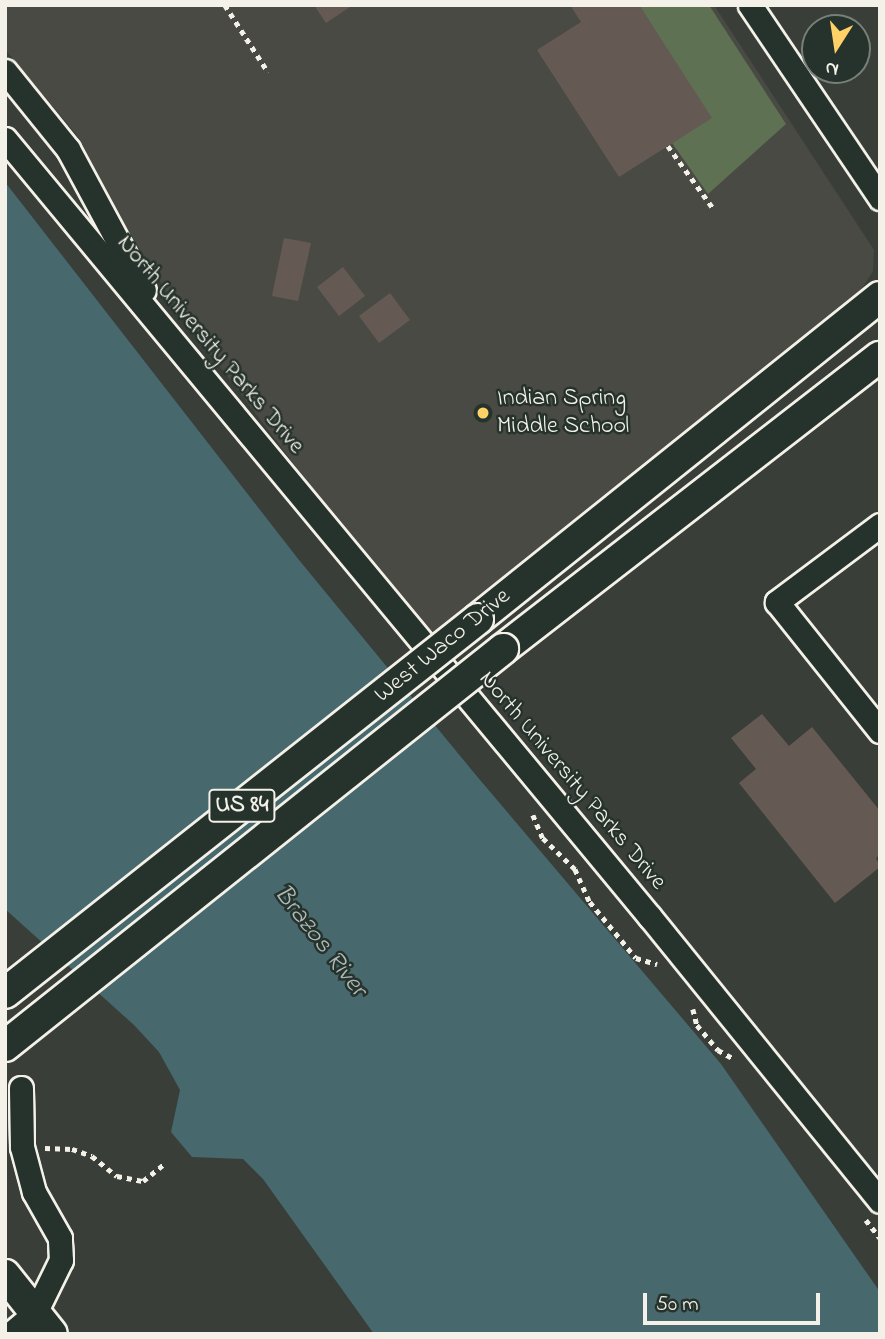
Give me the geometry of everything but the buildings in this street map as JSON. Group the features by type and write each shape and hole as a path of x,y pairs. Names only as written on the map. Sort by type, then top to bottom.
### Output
{"main road":[{"name":"West Waco Drive","path":"5,993 880,297"},
{"name":"West Waco Drive","path":"5,1046 503,649 880,357"},
{"path":"5,1275 43,1323"}],"street":[{"path":"750,5 880,198"},
{"path":"5,71 68,149 168,336"},
{"name":"North University Parks Drive","path":"5,139 650,917 880,1201"},
{"path":"880,525 777,602 880,732"},
{"path":"10,1334 43,1323 61,1260 60,1238 34,1192 22,1147 20,1088"}],"path":[{"path":"225,5 268,72"},
{"path":"668,146 713,208"},
{"path":"22,1147 72,1149 92,1156 117,1177 144,1181 163,1165"}],"shaded area":[{"name":"Indian Spring Middle School","path":"5,5 714,5 874,250 873,271 861,290 430,643 186,322 127,229 76,134 5,49"}],"green space":[{"path":"639,5 709,5 786,124 708,194 672,143 711,118"}],"water":[{"name":"Brazos River","path":"5,182 299,560 475,774 721,1064 880,1292 880,1334 374,1334 263,1179 243,1159 192,1157 171,1132 180,1090 159,1052 134,1025 5,909"}],"place":[{"name":"Indian Spring Middle School","path":"483,413"}]}
